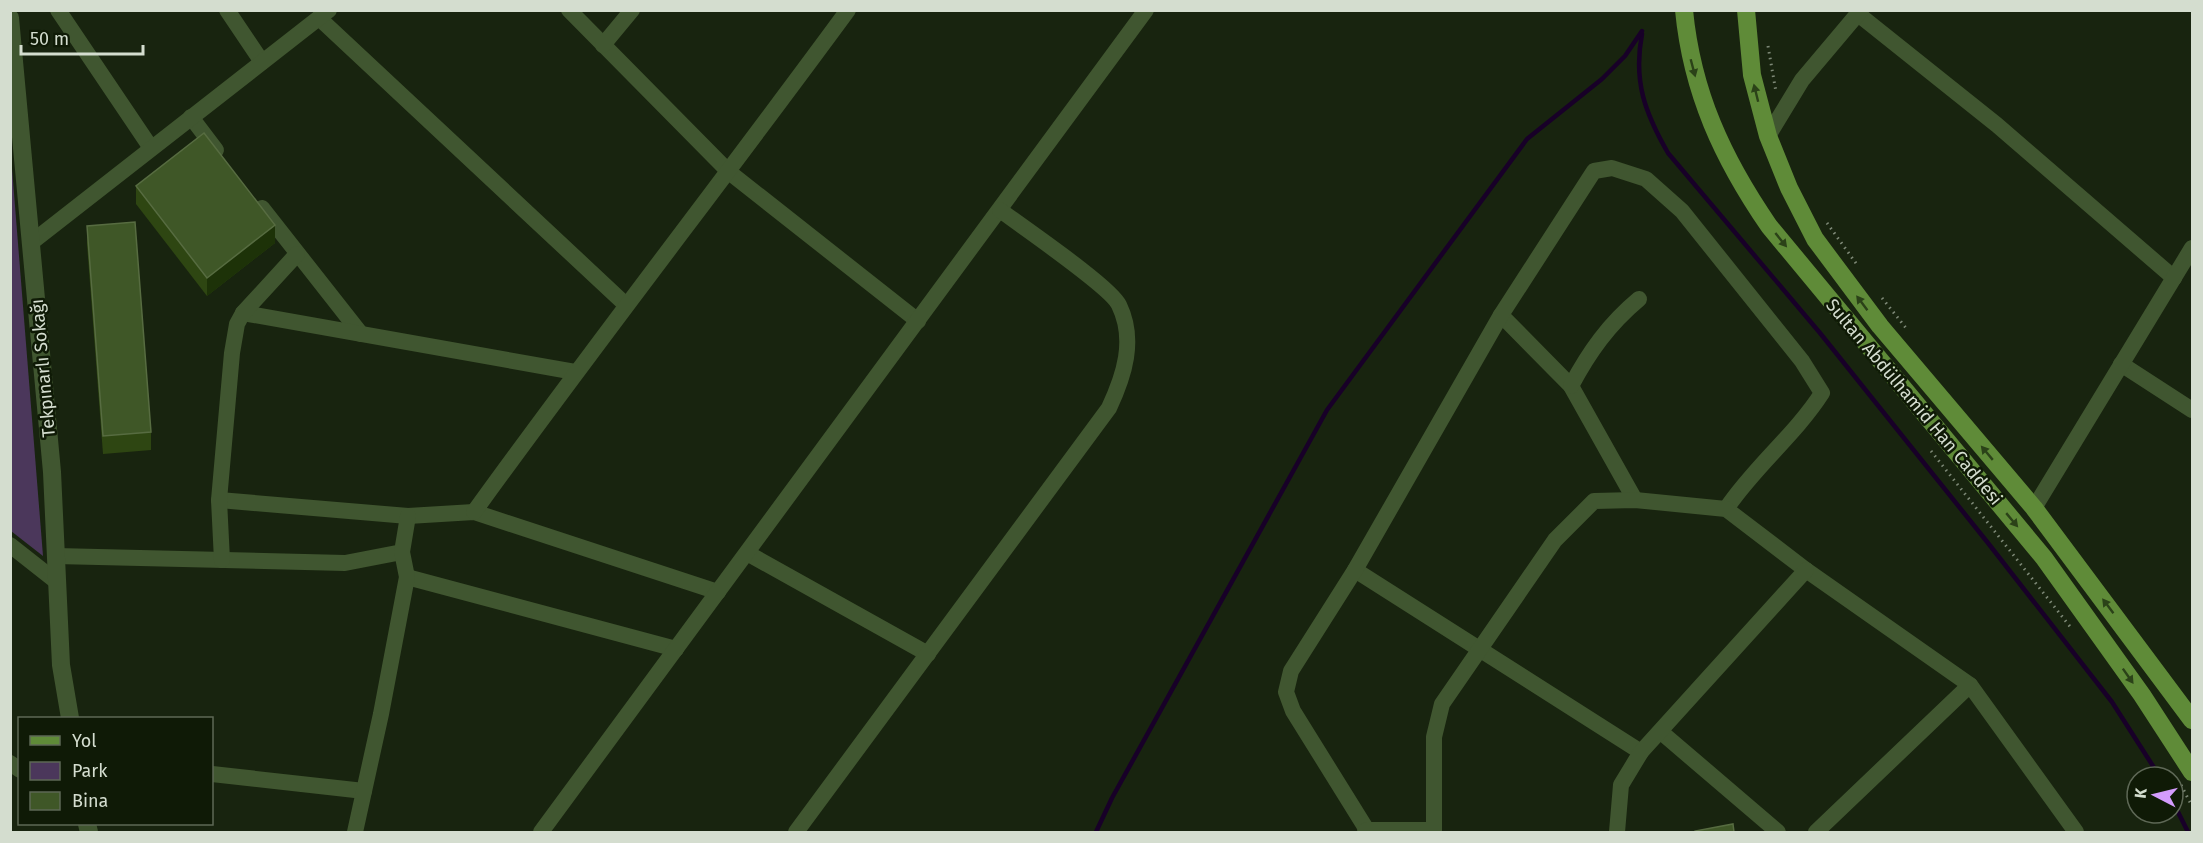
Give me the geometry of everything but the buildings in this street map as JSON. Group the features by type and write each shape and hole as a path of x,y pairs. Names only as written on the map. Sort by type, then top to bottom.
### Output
{"main road":[{"name":"Sultan Abdülhamid Han Caddesi","path":"1684,10 1688,45 1704,107 1741,185 1777,236 2044,558 2142,695 2193,772"},
{"name":"Sultan Abdülhamid Han Caddesi","path":"1747,15 1752,75 1768,136 1789,188 1815,239 1880,326 2034,508 2192,716"}],"street":[{"path":"58,10 151,148"},
{"path":"227,10 262,62"},
{"path":"569,10 729,172 918,321"},
{"path":"603,45 632,10"},
{"path":"474,512 575,372 729,172 848,10"},
{"path":"541,832 1146,10"},
{"path":"1768,136 1802,80 1860,12 1997,125 2174,278"},
{"path":"32,242 324,14 626,304"},
{"name":"Tekpınarlı Sokağı","path":"10,18 52,472 61,665 70,717"},
{"path":"191,117 226,163"},
{"path":"1726,509 1741,486 1811,410 1822,393 1802,361 1682,211 1646,179 1612,168 1594,171 1501,315 1355,570 1291,671 1286,692 1293,711 1366,831 1434,831 1434,736 1442,704 1555,540 1594,501 1635,500 1726,509 1806,570 1970,685 2076,832"},
{"path":"255,199 361,334"},
{"path":"796,832 1109,408 1120,383 1127,356 1126,329 1119,304 1103,288 1000,210"},
{"path":"2034,508 2193,248"},
{"path":"222,560 219,500 232,353 237,324 243,313 297,254"},
{"path":"1571,386 1595,346 1617,318 1639,299"},
{"path":"243,313 575,372"},
{"path":"1501,315 1571,386 1635,500"},
{"path":"2121,364 2193,410"},
{"path":"219,500 408,516 474,512 718,592"},
{"path":"355,832 407,577 402,552 408,516"},
{"path":"10,545 57,582"},
{"path":"56,555 345,563 402,552"},
{"path":"747,553 928,654"},
{"path":"1355,570 1641,752"},
{"path":"1617,832 1621,785 1641,752 1806,570"},
{"path":"407,577 676,649"},
{"path":"1816,832 1970,685"},
{"path":"1661,732 1778,832"},
{"path":"213,774 364,791"}],"path":[{"path":"1767,42 1781,115"},
{"path":"1826,222 1860,269"},
{"path":"1881,297 1910,333"}],"green space":[{"path":"11,156 43,556 11,531"}],"waterway":[{"path":"1096,832 1112,798 1327,410 1527,139 1602,79 1625,56 1642,31"},
{"path":"1642,34 1639,67 1643,96 1653,124 1668,153 1820,333 1988,543 2112,702 2152,765"},
{"path":"2184,825 2188,832"}]}
